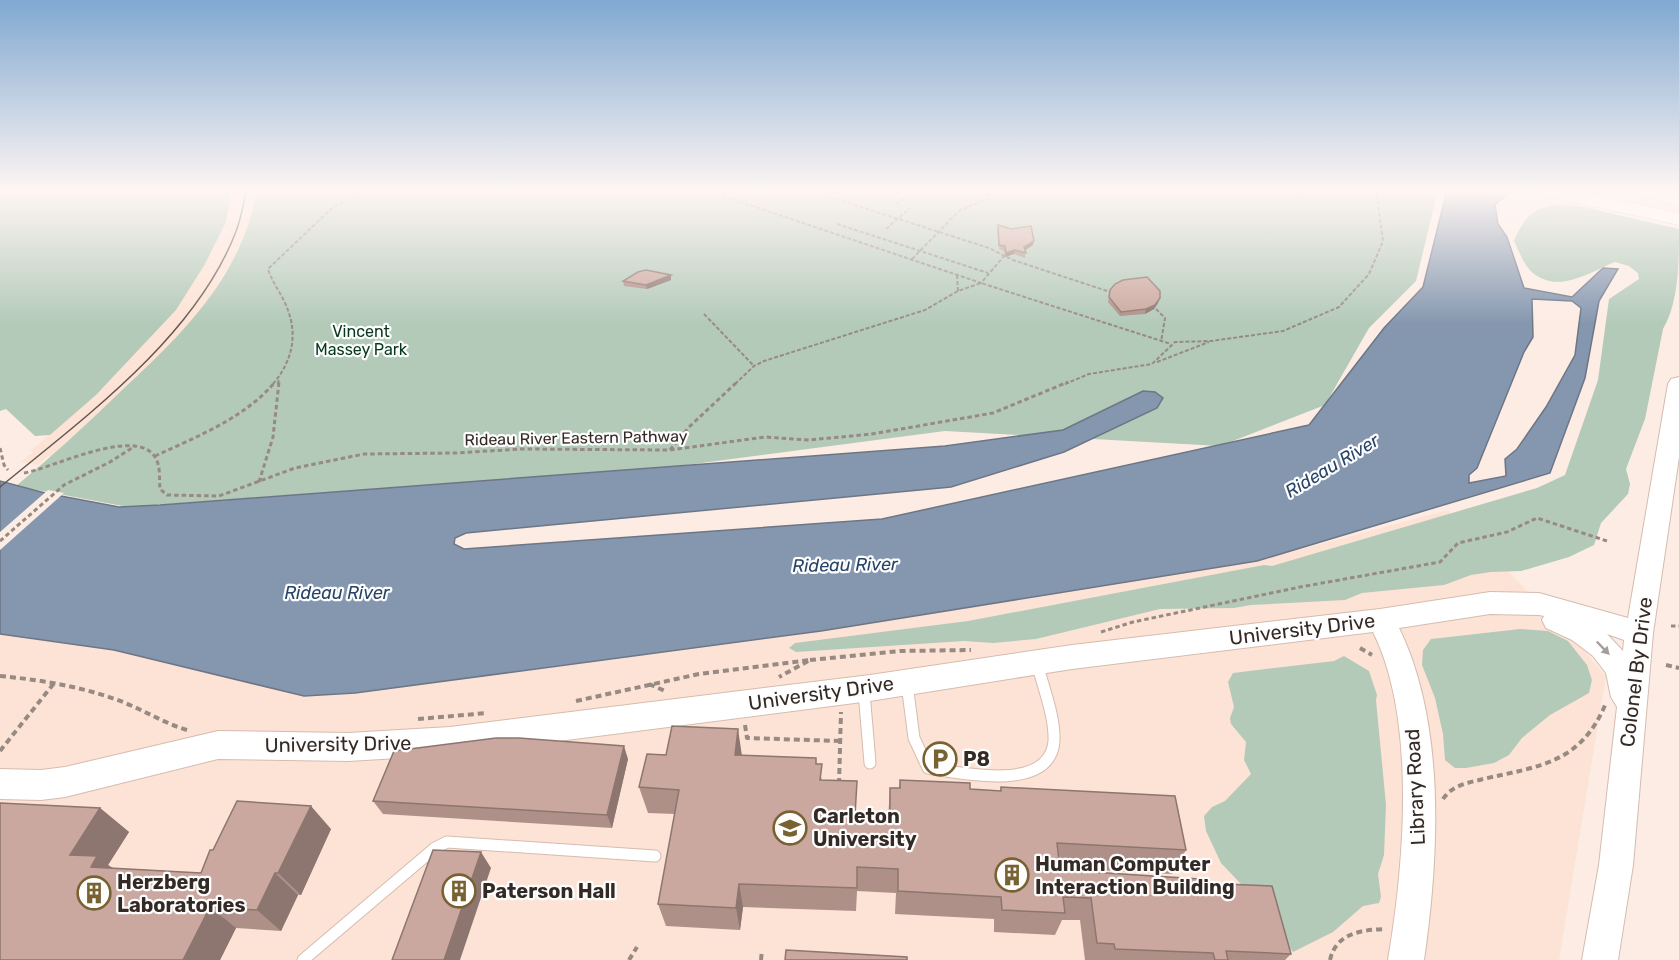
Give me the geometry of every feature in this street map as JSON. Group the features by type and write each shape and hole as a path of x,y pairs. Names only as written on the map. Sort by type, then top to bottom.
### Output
{"street":[{"name":"Colonel By Drive","path":"1600,960 1616,865 1639,633 1679,384"},
{"name":"University Drive","path":"0,784 41,785 65,782 218,745 330,748 416,744 853,698 907,681 1508,602 1539,604 1580,614 1639,633"},
{"path":"1471,606 1546,616 1576,628 1597,641 1609,653 1622,675 1626,689 1629,722"},
{"name":"Library Road","path":"1380,620 1392,639 1404,679 1416,746 1418,872 1406,960"}],"lane":[{"path":"907,681 915,743 918,755 928,768 976,775 1028,774 1043,766 1052,755 1054,741 1036,663"},
{"path":"853,698 870,763"},
{"path":"303,960 435,848 447,842 655,856"}],"path":[{"path":"24,473 39,472 99,449 136,445 149,450 155,456 228,420 247,407 279,376 292,354 289,314 284,301 271,282 268,269 304,235"},
{"path":"840,235 1171,344 1181,341 1211,341 1283,331 1332,312 1346,302 1369,274 1383,241 1382,235"},
{"path":"869,235 988,273"},
{"path":"911,259 936,235"},
{"path":"949,235 1110,292"},
{"path":"870,245 879,238"},
{"path":"670,450 689,427 753,366 926,310 958,291 981,283 1004,256"},
{"path":"957,274 958,291"},
{"path":"1156,309 1166,318 1161,342"},
{"path":"704,315 753,366"},
{"name":"Rideau River Eastern Pathway","path":"155,456 160,489 167,495 219,496 295,468 364,454 456,453 522,449 670,450 765,437 809,440 872,434 976,416 1017,404 1089,374 1152,364 1211,341"},
{"path":"1152,364 1159,360 1171,344"},
{"path":"259,482 273,437 279,376"},
{"path":"0,541 56,491 73,479 110,462 136,445"},
{"path":"0,448 4,465 8,470"},
{"path":"1099,633 1133,622 1300,587 1440,562 1458,543 1507,532 1537,518 1607,541"},
{"path":"1671,626 1679,626"},
{"path":"568,703 699,674 900,651 975,650"},
{"path":"774,679 810,660"},
{"path":"1666,665 1679,668"},
{"path":"0,676 55,681 79,687 116,700 163,722 196,733"},
{"path":"0,751 55,681"},
{"path":"648,684 673,694"},
{"path":"1438,808 1447,793 1458,786 1542,765 1572,751 1586,741 1596,728 1608,694"},
{"path":"839,788 840,741 853,698"},
{"path":"416,719 496,712"},
{"path":"745,721 747,738 840,741"},
{"path":"1330,960 1331,950 1340,939 1360,930 1386,929"},
{"path":"629,960 638,947"},
{"path":"761,960 762,951"}],"shaded area":[{"path":"219,235 244,235 234,257 201,312 136,378 51,457 48,456 38,465 21,462 33,452 30,451 96,395 176,310"},
{"name":"Carleton University","path":"1448,510 1576,641 1606,676 1559,960 0,960 0,634 114,650 304,696 355,693 821,631 1257,561"}],"green space":[{"path":"0,235 220,235 205,264 176,310 96,395 50,435 35,436 6,409 0,411"},
{"name":"Vincent Massey Park","path":"244,235 1427,235 1416,281 1369,328 1325,405 1220,446 945,431 671,467 128,507 16,486 68,441 164,350 205,303 223,278"},
{"path":"1517,235 1679,235 1675,294 1663,329 1645,419 1626,469 1630,484 1628,494 1601,523 1594,545 1569,557 1521,571 1471,575 1444,585 1362,593 1345,600 1234,608 1160,609 1036,639 993,643 964,641 796,652 789,648 795,643 968,621 1264,565 1272,566 1537,488 1565,475 1598,380 1609,299 1639,279 1638,273 1629,266 1615,262 1574,279 1553,282 1543,279 1530,270 1514,241"},
{"path":"1520,629 1548,631 1568,641 1587,665 1592,680 1589,693 1550,715 1522,738 1509,755 1494,763 1455,768 1445,760 1443,734 1435,698 1422,665 1423,650 1431,639"},
{"path":"1344,656 1369,671 1377,695 1386,805 1384,855 1378,874 1381,897 1379,903 1363,906 1333,932 1293,952 1240,883 1221,863 1206,831 1204,816 1212,807 1225,801 1251,774 1244,760 1246,742 1231,724 1230,718 1234,707 1228,682 1233,673 1334,661"}],"water":[{"name":"Rideau River","path":"1436,235 1505,235 1524,288 1572,297 1603,268 1618,269 1599,301 1585,378 1550,473 1257,561 821,631 355,693 304,696 114,650 0,634 0,481 45,493 119,507 160,505 945,446 1063,430 1143,391 1155,392 1163,398 1157,408 1064,452 951,487 466,533 455,538 454,544 464,549 882,519 1309,425 1384,328 1423,287","holes":["1532,299 1572,301 1581,308 1575,355 1546,407 1517,449 1505,459 1506,476 1469,483 1469,475 1477,468 1524,352 1533,337"]}],"pier":[{"path":"48,490 64,493 0,550 0,532"}],"building":[{"path":"998,235 1033,235 1034,241 1024,247 1026,253 1015,250 1006,253 1005,246 999,245"},
{"path":"646,270 671,275 646,285 623,281 638,272"},
{"path":"1147,277 1160,291 1160,298 1155,305 1146,309 1121,312 1109,297 1110,290 1123,280"},
{"path":"672,726 738,729 735,755 816,758 816,764 822,764 820,780 857,781 855,816 859,818 890,819 890,788 900,788 900,780 970,783 970,789 1001,791 1001,787 1175,796 1186,850 1057,843 1060,870 1200,879 1201,883 1272,886 1291,954 1226,951 1228,960 1215,960 1213,953 1115,949 1114,944 1097,943 1091,898 1063,897 1065,913 1002,910 1001,897 898,891 898,869 857,867 857,888 739,884 736,908 658,904 679,790 639,787 647,754 666,755"},
{"path":"496,738 624,746 607,815 373,801 394,751"},
{"name":"Herzberg Laboratories","path":"237,801 311,806 257,910 210,907 183,960 0,960 0,803 100,808 70,855 97,856 91,867 201,873 210,850 213,850"},
{"path":"433,850 481,852 444,960 392,960"},
{"path":"786,950 907,957 907,960 785,960"}],"tram line":[{"path":"0,487 100,404 165,342 193,308 217,272 234,235"}],"place":[{"name":"P8","path":"940,759"},
{"name":"Carleton University","path":"790,828"},
{"name":"Human Computer Interaction Building","path":"1012,875"},
{"name":"Paterson Hall","path":"459,891"},
{"name":"Herzberg Laboratories","path":"94,893"}]}
